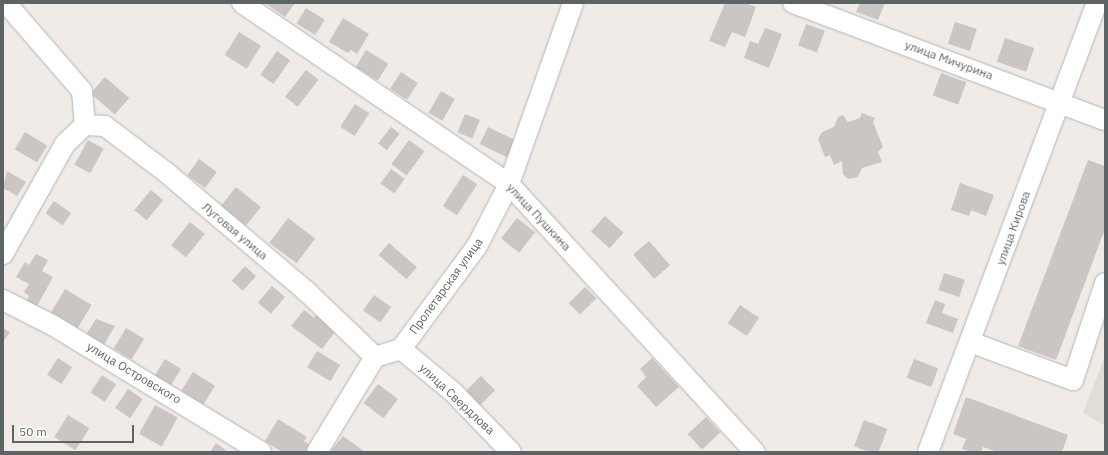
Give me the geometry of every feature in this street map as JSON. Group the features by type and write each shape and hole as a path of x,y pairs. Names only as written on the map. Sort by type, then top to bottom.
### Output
{"street":[{"path":"3,254 65,144 85,125 82,91 6,3"},
{"name":"улица Пушкина","path":"242,3 509,184 755,452"},
{"name":"Пролетарская улица","path":"401,348 477,246 509,184 573,3"},
{"name":"улица Мичурина","path":"793,3 1060,100 1105,120"},
{"name":"улица Кирова","path":"928,452 1097,3"},
{"name":"Луговая улица","path":"85,125 106,126 167,173 305,290 375,356"},
{"path":"970,342 1073,380 1105,283"},
{"name":"улица Островского","path":"3,300 54,326 261,452"},
{"path":"317,452 375,356 401,348"},
{"name":"улица Свердлова","path":"401,348 453,392 511,452"}],"shaded area":[{"path":"1105,356 1105,426 1083,413"}],"building":[{"path":"265,3 295,3 285,17"},
{"path":"725,3 745,3 756,7 745,37 732,32 725,47 709,41"},
{"path":"860,3 885,3 878,20 856,12"},
{"path":"306,8 325,20 315,35 296,23"},
{"path":"343,18 369,34 357,54 351,50 348,53 329,42"},
{"path":"955,22 977,29 970,51 948,44"},
{"path":"806,24 825,31 817,52 798,46"},
{"path":"765,28 782,34 769,68 744,58 750,41 758,44"},
{"path":"239,32 261,46 247,69 225,55"},
{"path":"1005,38 1034,48 1026,72 997,62"},
{"path":"366,50 388,63 378,81 356,67"},
{"path":"277,51 290,60 273,84 260,75"},
{"path":"306,70 319,80 298,107 285,97"},
{"path":"401,72 418,83 407,100 390,89"},
{"path":"941,73 966,82 958,105 933,96"},
{"path":"105,77 129,98 115,115 91,94"},
{"path":"441,91 455,99 442,121 428,113"},
{"path":"355,104 369,113 355,136 340,127"},
{"path":"862,113 875,118 873,122 883,147 878,152 882,162 862,168 858,177 848,179 843,174 842,161 834,165 830,155 825,157 818,139 822,132 834,127 838,117 843,115 848,122 860,118"},
{"path":"465,114 480,120 472,139 458,133"},
{"path":"391,127 400,134 387,150 378,144"},
{"path":"488,127 517,141 508,158 480,144"},
{"path":"25,132 47,145 37,163 15,149"},
{"path":"88,140 104,149 90,173 74,164"},
{"path":"409,140 424,151 407,175 391,164"},
{"path":"199,159 217,172 205,188 187,175"},
{"path":"1088,160 1105,166 1105,229 1056,360 1018,346"},
{"path":"391,169 405,179 394,194 380,184"},
{"path":"7,171 26,182 17,196 3,188"},
{"path":"463,175 477,184 457,215 443,206"},
{"path":"960,183 994,195 986,216 971,210 969,216 951,210"},
{"path":"236,187 261,207 246,226 221,206"},
{"path":"151,190 163,200 147,220 134,210"},
{"path":"54,201 71,213 63,225 45,213"},
{"path":"605,216 624,233 610,248 591,232"},
{"path":"288,218 315,238 296,263 269,243"},
{"path":"517,218 535,232 519,253 501,238"},
{"path":"190,222 205,234 186,257 171,245"},
{"path":"649,241 670,265 654,279 633,255"},
{"path":"389,243 417,267 406,279 379,255"},
{"path":"36,254 48,260 42,271 53,277 36,308 26,302 29,296 24,292 29,284 16,277 25,262 29,265"},
{"path":"245,266 256,276 243,291 232,281"},
{"path":"944,273 965,280 959,297 938,290"},
{"path":"272,286 285,297 271,314 258,303"},
{"path":"585,287 596,298 580,315 569,303"},
{"path":"65,289 92,305 78,328 51,312"},
{"path":"374,295 391,307 380,323 363,311"},
{"path":"935,300 945,304 942,313 958,319 953,333 926,323"},
{"path":"740,305 759,318 747,336 728,323"},
{"path":"304,310 314,318 318,313 338,328 322,349 291,326"},
{"path":"96,319 115,326 103,346 86,335"},
{"path":"3,328 10,332 3,342"},
{"path":"126,328 144,339 132,359 114,349"},
{"path":"317,351 340,365 330,381 307,367"},
{"path":"58,358 72,367 61,384 47,375"},
{"path":"652,358 679,387 656,407 637,386 646,377 640,369"},
{"path":"165,359 181,369 171,386 154,376"},
{"path":"914,359 938,368 931,387 907,378"},
{"path":"193,372 215,386 203,404 181,391"},
{"path":"102,375 116,384 105,402 91,393"},
{"path":"481,376 495,390 480,406 465,392"},
{"path":"378,384 398,399 384,418 364,403"},
{"path":"128,389 143,399 130,418 115,408"},
{"path":"966,397 1068,435 1062,452 998,452 983,447 981,452 972,452 962,449 966,439 953,434"},
{"path":"155,405 178,418 162,446 139,434"},
{"path":"68,415 89,428 75,450 54,437"},
{"path":"706,417 720,432 702,449 688,434"},
{"path":"278,419 307,437 304,441 313,447 310,452 282,452 265,441"},
{"path":"864,420 887,429 878,452 869,452 854,446"},
{"path":"343,436 365,452 330,452"},
{"path":"216,443 228,452 210,452"}]}
